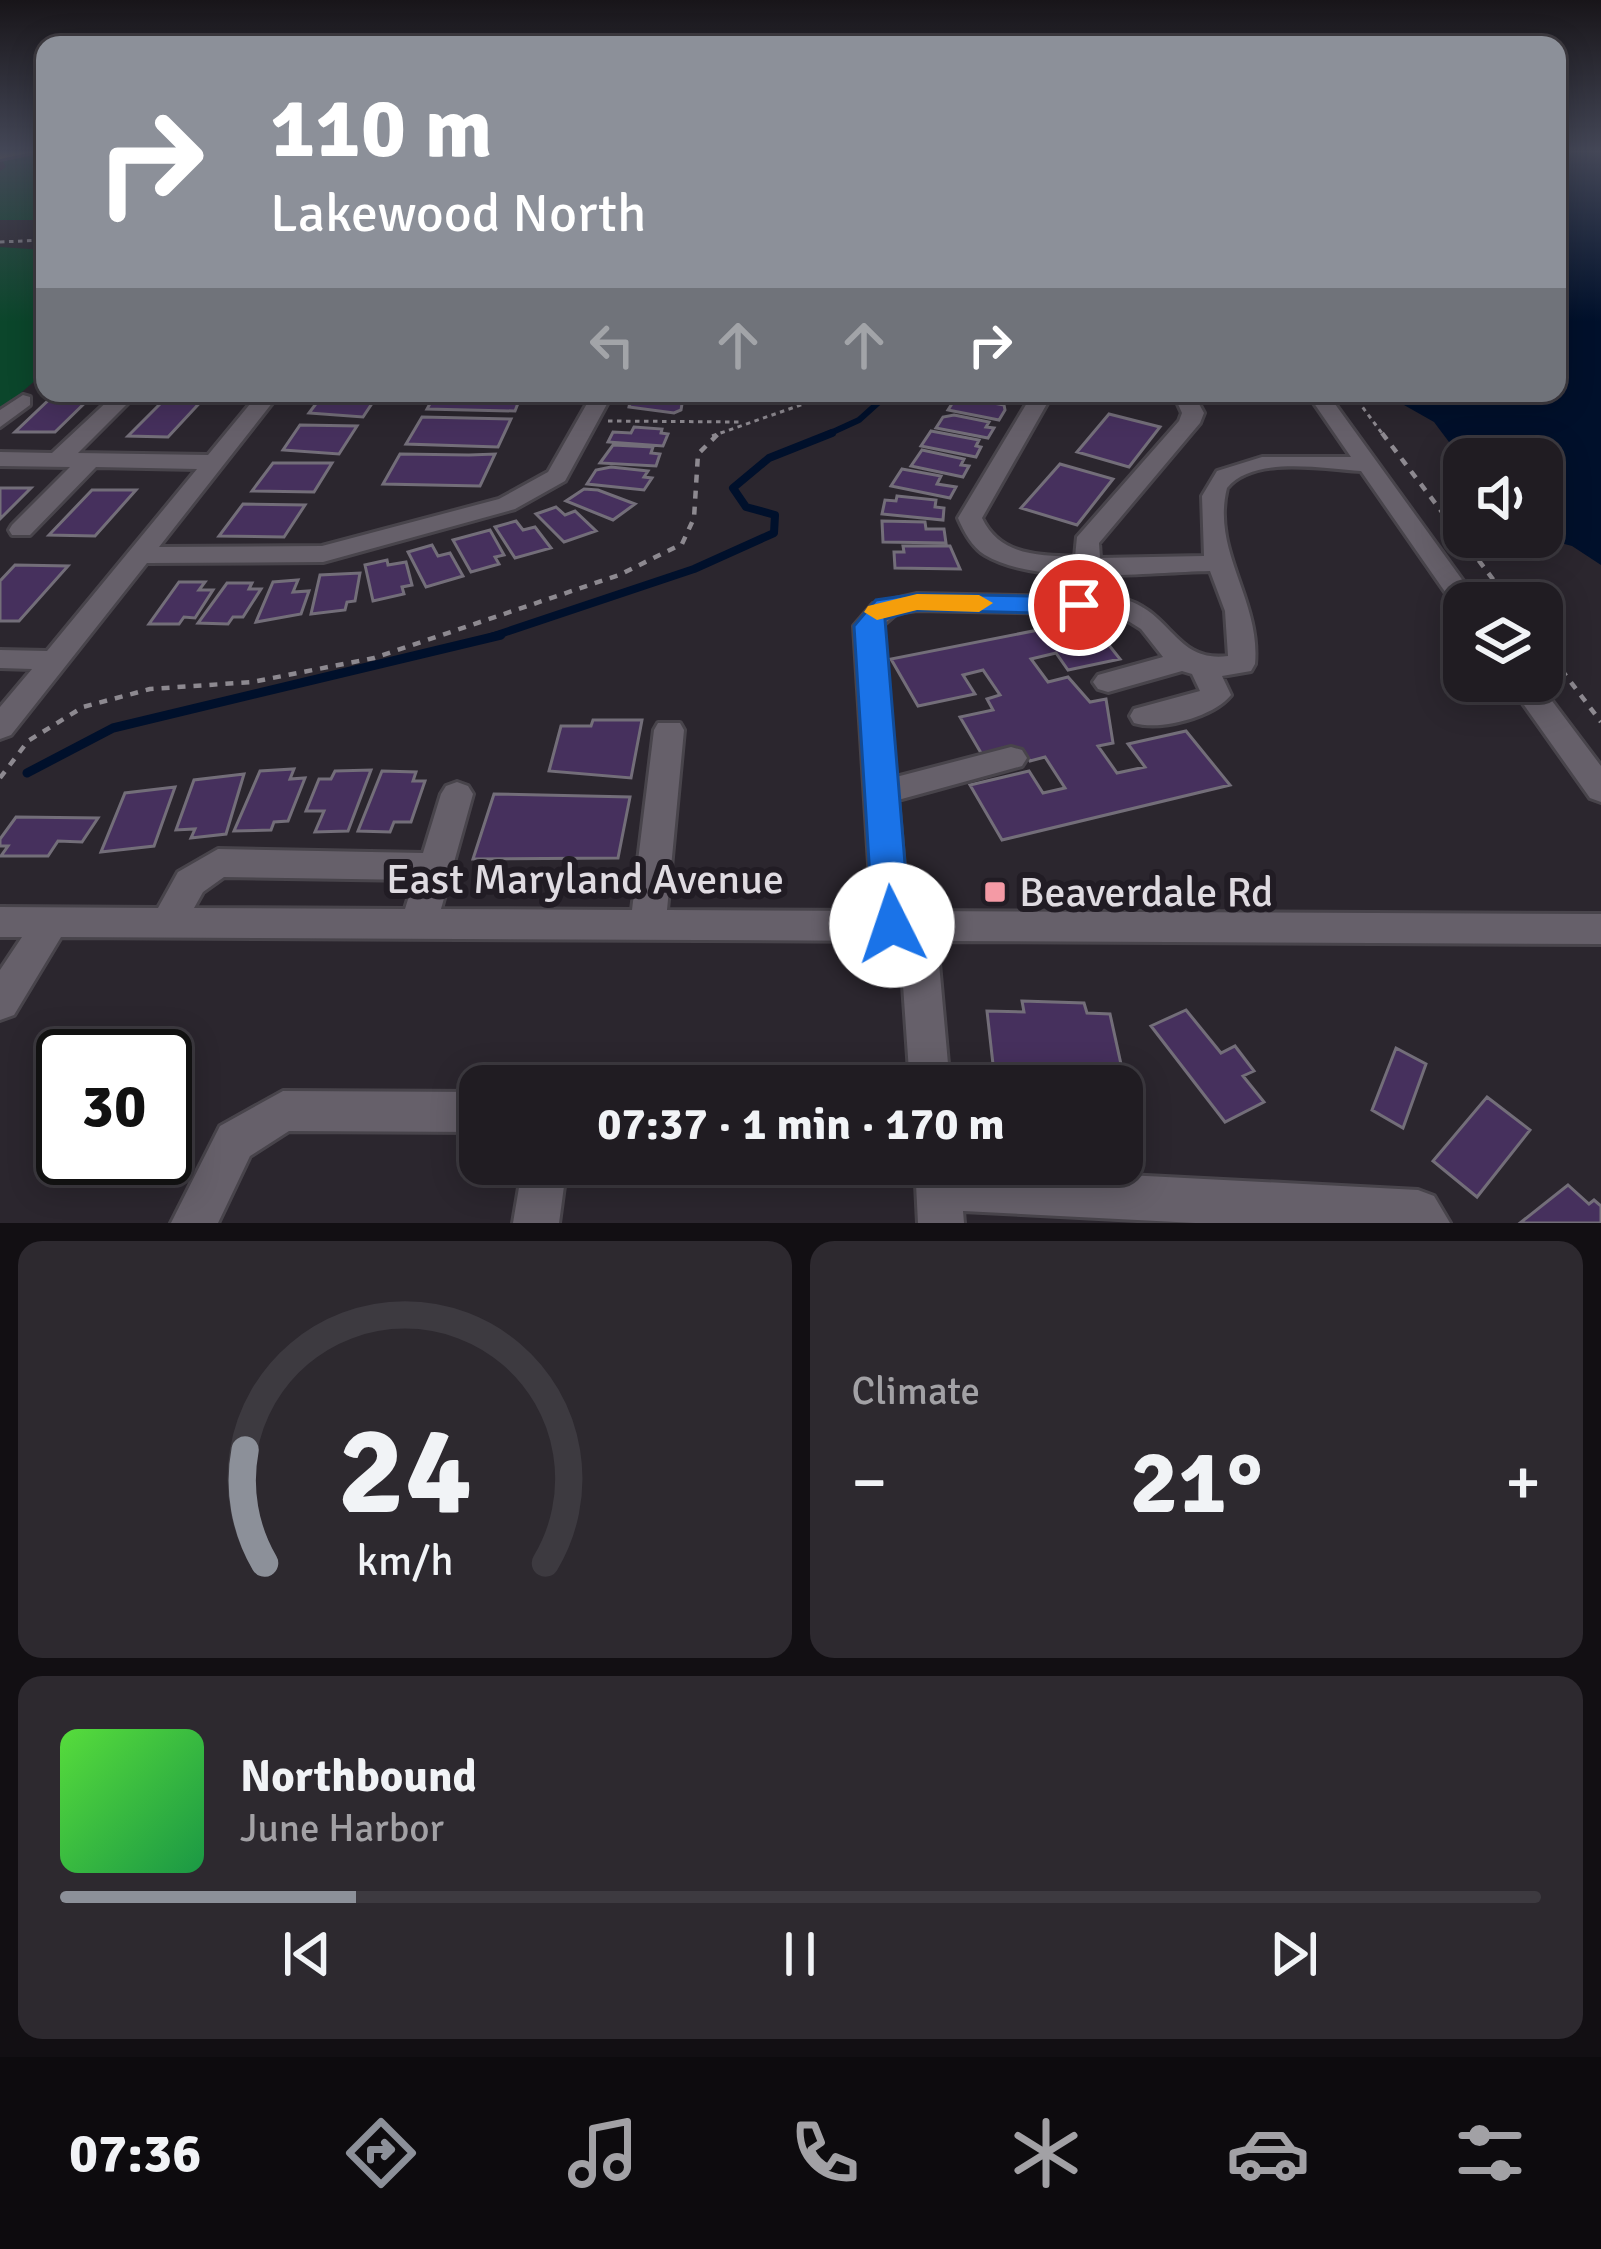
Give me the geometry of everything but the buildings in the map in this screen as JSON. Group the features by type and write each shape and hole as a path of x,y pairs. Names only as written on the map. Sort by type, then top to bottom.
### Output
{"street":[{"path":"0,422 23,401"},
{"path":"58,460 117,402"},
{"path":"0,728 263,402"},
{"path":"138,555 323,554 507,504 557,476 598,402"},
{"path":"1037,402 970,518 977,535 998,553 1035,562 1217,563"},
{"path":"1088,562 1086,542 1189,423 1192,413 1187,402"},
{"path":"1324,402 1451,582"},
{"path":"0,459 213,462"},
{"path":"21,530 90,460"},
{"path":"1108,682 1194,666 1240,664 1245,645 1226,572 1217,563 1212,507 1216,483 1233,470 1280,463 1368,465"},
{"path":"927,1065 882,793 868,626 885,606 1136,609 1194,666 1216,695 1193,707 1145,716"},
{"path":"0,659 55,659"},
{"path":"1537,702 1601,790"},
{"path":"648,924 669,730"},
{"path":"882,793 1011,758"},
{"path":"418,923 457,794"},
{"path":"169,922 190,882 218,863 436,867"},
{"name":"East Maryland Avenue","path":"0,922 1601,929"},
{"path":"0,1004 52,922"},
{"path":"194,1223 220,1161 235,1141 283,1112 459,1112"},
{"path":"536,1223 543,1185"},
{"path":"939,1192 1418,1212 1427,1223"}],"path":[{"path":"0,242 36,240"},
{"path":"0,778 28,741 83,707 150,689 252,682 374,658 620,575 682,544 694,518 698,454 712,435 808,402"},
{"path":"1359,402 1495,582"},
{"path":"587,422 747,422"},
{"path":"1563,672 1601,722"}],"green space":[{"path":"0,207 36,207 36,220 0,220"},
{"path":"0,247 36,249 36,380 0,411"}],"water":[{"path":"1566,207 1601,207 1601,565 1563,544 1563,438 1446,438 1434,422 1402,402 1566,402"}],"waterway":[{"path":"824,436 859,420 879,402"},
{"path":"488,638 694,569 774,533 775,515 746,507 733,488 769,458 832,433"},
{"path":"27,773 113,728 501,635"}],"slow traffic":[{"path":"877,612 885,606 917,602 979,603"}],"place":[{"name":"Beaverdale Rd","path":"995,892"}],"route":[{"path":"892,925 868,626 873,615 885,606 917,602 1079,605"}]}
